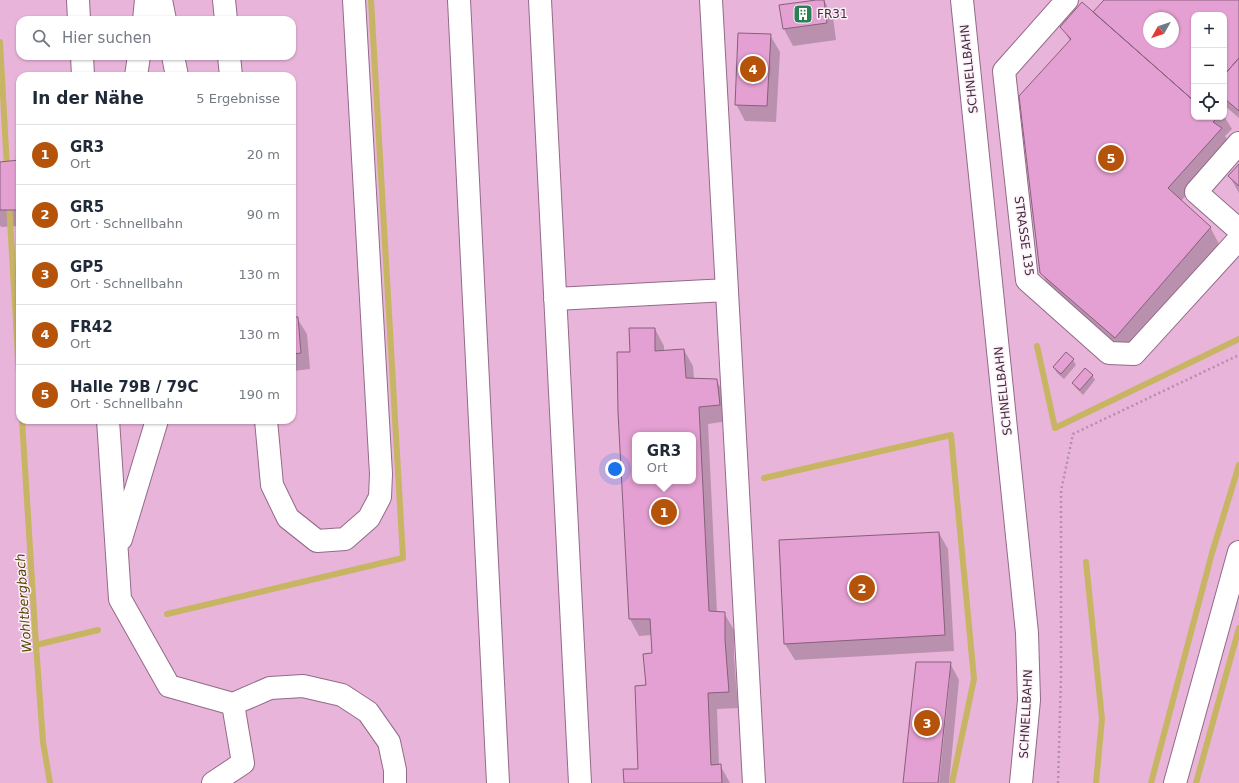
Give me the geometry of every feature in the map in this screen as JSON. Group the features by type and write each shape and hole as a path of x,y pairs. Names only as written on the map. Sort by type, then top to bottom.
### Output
{"street":[{"path":"78,0 79,16"},
{"path":"144,16 146,0"},
{"path":"162,0 164,16"},
{"path":"224,0 226,16"},
{"path":"266,424 272,485 288,518 317,541 345,539 369,518 380,497 380,474 354,0"},
{"path":"459,0 498,783"},
{"path":"540,0 580,783"},
{"path":"711,0 754,783"},
{"name":"SCHNELLBAHN","path":"962,0 1027,633 1029,700 1021,783"},
{"name":"STRASSE 135","path":"1067,0 1004,71 1027,280 1109,353 1134,354 1239,239"},
{"path":"82,60 83,72"},
{"path":"137,72 138,60"},
{"path":"174,60 176,72"},
{"path":"229,60 231,72"},
{"path":"1239,143 1196,192 1239,230"},
{"path":"555,299 727,290"},
{"path":"108,424 120,599 169,686 233,704 270,688 303,686 342,695 368,712 389,742 395,770 395,783"},
{"path":"117,552 156,424"},
{"path":"1175,783 1239,552"},
{"path":"213,783 243,763 233,704"}],"path":[{"path":"1058,783 1061,678 1061,491 1073,434 1239,355"}],"shaded area":[{"path":"0,0 1239,0 1239,783 0,783"}],"building":[{"name":"FR31","path":"824,0 827,23 783,29 779,5"},
{"path":"1104,0 1239,0 1239,58 1227,72 1227,12 1191,12 1191,98 1093,12"},
{"path":"1082,2 1191,98 1191,120 1215,120 1213,122 1222,128 1168,188 1211,227 1115,338 1040,273 1019,96 1071,39 1060,27"},
{"path":"738,33 771,34 767,106 735,105"},
{"path":"1239,58 1239,111 1227,101 1227,72"},
{"path":"16,160 16,210 0,210 0,162"},
{"path":"1239,164 1239,186 1228,176"},
{"path":"296,317 298,317 301,353 296,354"},
{"path":"629,328 655,328 655,351 684,349 686,378 717,379 720,405 699,407 709,611 725,612 725,640 729,692 708,693 711,765 721,764 722,783 624,783 623,769 638,769 635,686 646,685 643,654 652,653 650,619 629,619 618,412 617,352 630,352"},
{"path":"1066,352 1074,359 1061,374 1053,367"},
{"path":"1085,368 1093,375 1080,390 1072,383"},
{"path":"939,532 945,635 784,644 779,540"},
{"path":"916,662 951,662 938,783 903,783"}],"waterway":[{"path":"167,614 403,558 371,0"},
{"name":"Wohltbergbach","path":"0,42 7,168"},
{"name":"Wohltbergbach","path":"9,203 16,323"},
{"path":"1037,346 1055,428 1239,339"},
{"name":"Wohltbergbach","path":"22,424 43,742 50,783"},
{"path":"764,478 951,435 974,679 952,783"},
{"path":"1151,783 1212,553 1239,465"},
{"path":"1086,562 1102,719 1096,783"},
{"path":"1196,783 1239,628"},
{"path":"36,645 98,630"}],"place":[{"name":"FR31","path":"803,14"},
{"name":"FR42","path":"753,69"},
{"name":"Halle 79B / 79C","path":"1111,158"},
{"name":"GR3","path":"664,512"},
{"name":"GR5","path":"862,588"},
{"name":"GP5","path":"927,723"}]}
